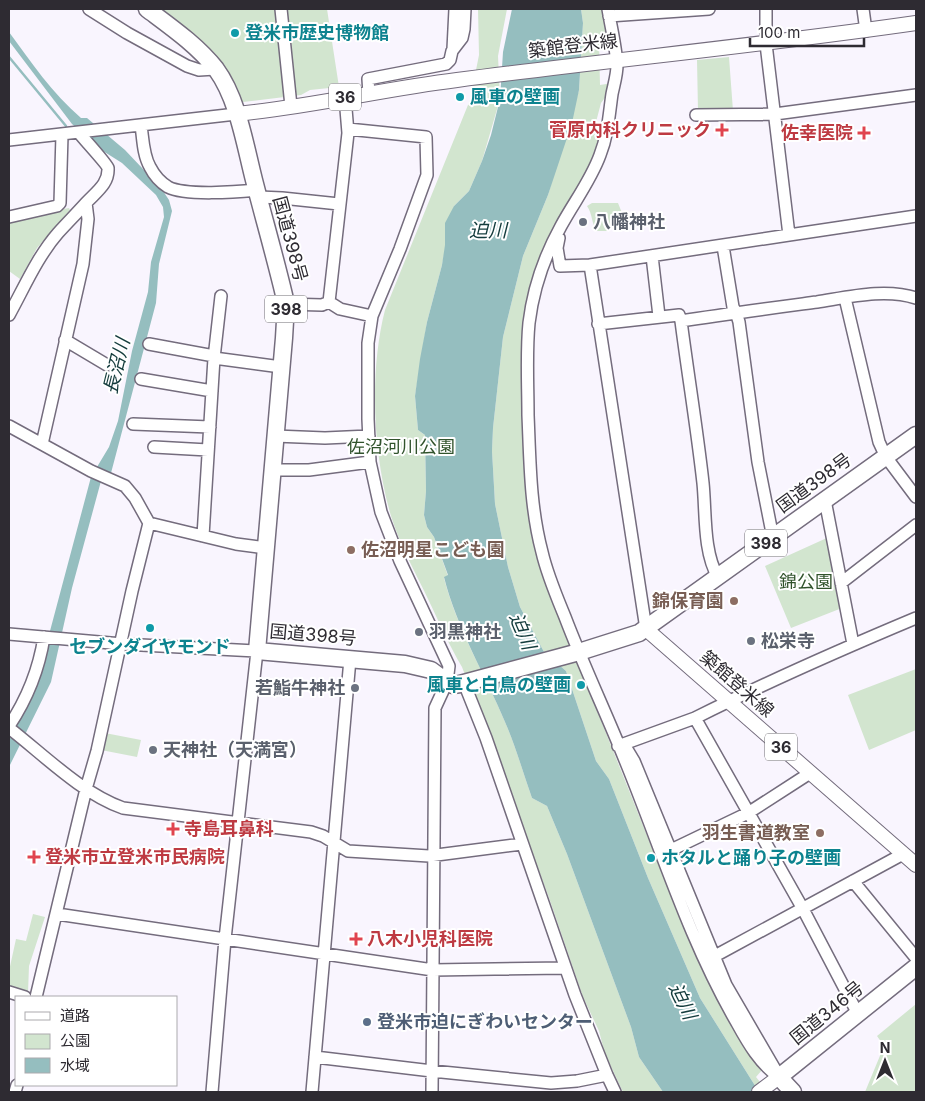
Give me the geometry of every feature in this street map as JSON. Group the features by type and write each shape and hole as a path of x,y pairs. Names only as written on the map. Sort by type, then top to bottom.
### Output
{"highway":[{"name":"国道398号","path":"147,9 188,40 204,55 227,88 258,194 286,304 257,651 406,664 431,670 448,678 453,685 467,683 638,634 916,435"},
{"name":"国道346号","path":"776,1079 916,967"},
{"path":"776,1079 793,1092"}],"main road":[{"name":"築館登米線","path":"236,114 454,80 766,44 916,23"},
{"name":"築館登米線","path":"646,629 916,865"},
{"path":"759,1092 776,1079"}],"street":[{"path":"90,9 127,33 188,66 199,70 215,69"},
{"path":"281,9 291,106"},
{"path":"369,94 368,79 446,64 450,60 452,51 455,9"},
{"path":"452,51 462,38 465,9"},
{"path":"710,9 608,12 617,70 608,131 592,174 560,227 549,252 537,287 529,323 529,434 532,501 542,553 578,652 621,745 682,908 717,988 757,1055 776,1079"},
{"path":"766,9 766,44 789,236"},
{"path":"863,9 866,30"},
{"path":"696,115 775,114 916,95"},
{"path":"329,302 348,129 345,97"},
{"path":"9,140 236,114"},
{"path":"140,126 148,165 160,181 169,187 178,190 258,194 340,204"},
{"path":"348,129 426,137 427,176 400,249 372,316 368,343 370,462 381,512 400,561 449,666 448,678 435,708 432,1092"},
{"path":"9,315 39,260 57,234 101,188 107,178 108,167 79,133"},
{"path":"9,216 57,206 60,203 62,135"},
{"path":"42,444 83,264 88,219 86,203"},
{"path":"537,287 550,272 560,266 590,266 916,216"},
{"path":"560,227 557,248 560,266"},
{"path":"722,246 745,361 758,462 773,538"},
{"path":"652,256 659,316"},
{"path":"590,266 646,629"},
{"path":"681,321 736,312 881,294 900,294 916,298"},
{"path":"203,536 214,357 221,296"},
{"path":"845,298 879,442 886,457 916,497"},
{"path":"329,302 340,310 372,316"},
{"path":"286,304 322,305 329,302"},
{"path":"598,324 679,315 703,483 712,564 718,577"},
{"path":"65,340 107,365"},
{"path":"149,344 214,357 281,366"},
{"path":"142,379 212,391"},
{"path":"132,424 210,426"},
{"path":"9,426 128,489 149,523 236,544 266,548"},
{"path":"275,436 325,438 369,436"},
{"path":"154,448 208,450"},
{"path":"273,470 309,470 370,462"},
{"path":"825,500 853,644"},
{"path":"36,996 86,789 97,751 149,523"},
{"path":"841,583 916,525"},
{"path":"621,745 696,718 728,701 853,644 916,618"},
{"path":"9,634 122,644 257,651 237,822 212,1092"},
{"path":"46,637 30,687 9,728 86,789 106,802 123,808 311,832 335,842 348,851 433,855 522,844"},
{"path":"312,1092 326,954 350,658"},
{"path":"467,683 466,688 486,738 566,968 606,1075 615,1092"},
{"path":"696,718 858,1014"},
{"path":"621,745 634,761 713,957 726,985 772,1062 776,1079"},
{"path":"671,850 748,813 810,773"},
{"path":"713,957 903,854"},
{"path":"853,881 916,958"},
{"path":"57,914 433,970 566,968"},
{"path":"9,992 22,996"},
{"path":"315,1057 552,1084 606,1075"}],"green space":[{"path":"158,9 327,9 339,87 310,90 301,95 243,102 239,100"},
{"name":"佐沼河川公園","path":"478,9 507,9 498,56 500,99 482,161 469,191 454,206 442,265 427,322 415,396 418,430 425,435 426,491 424,515 427,527 434,537 448,576 444,578 456,615 509,731 532,798 547,806 567,854 631,1027 639,1057 663,1092 623,1092 605,1054 599,1031 583,997 548,895 462,667 448,642 395,527 380,467 375,413 375,386 380,334 385,310 470,100 479,55"},
{"name":"佐沼河川公園","path":"581,9 603,9 608,36 599,42 600,85 612,83 610,91 601,103 596,122 604,127 589,171 546,245 535,274 523,359 526,491 531,522 578,663 666,883 708,981 736,1031 762,1070 756,1077 768,1092 759,1092 700,998 648,878 609,779 596,761 566,671 544,652 520,607 508,567 495,504 492,451 493,428 503,337 523,256 548,195 579,90 583,23"},
{"path":"729,57 733,111 698,111 697,60"},
{"path":"592,203 618,203 624,218 624,224 610,225 610,231 597,231 587,206"},
{"path":"69,208 70,210 37,248 20,279 9,271 9,219"},
{"name":"錦公園","path":"829,537 842,608 791,628 765,566"},
{"path":"916,669 916,730 869,750 848,695"},
{"path":"105,733 141,740 137,757 101,750"},
{"path":"33,914 45,917 29,966 28,993 9,988 9,971 16,939 26,941"},
{"path":"916,1004 916,1092 865,1092 884,1046 877,1036"}],"water":[{"name":"迫川","path":"512,9 581,9 583,23 579,90 572,123 548,195 523,256 503,337 492,451 495,504 508,567 520,607 544,652 566,671 596,761 609,779 648,878 700,998 759,1092 663,1092 639,1057 631,1027 567,854 547,806 532,798 509,731 456,615 444,577 448,575 434,537 427,527 424,515 426,491 425,435 418,430 415,396 420,359 427,322 442,265 445,245 445,223 454,206 469,191 491,135 500,99 503,52"},
{"path":"9,32 42,77 70,108 81,118 87,118 125,150 161,188 169,200 172,211 159,264 156,303 111,473 101,481 72,588 51,682 9,767 9,740 48,646 50,631 91,477 109,447 118,421 132,351 148,292 151,262 164,217 163,207 156,195 122,163 103,151 72,124 9,41"}],"waterway":[{"path":"9,57 66,126"}],"place":[{"name":"登米市歴史博物館","path":"235,33"},
{"name":"風車の壁画","path":"460,97"},
{"name":"菅原内科クリニック","path":"722,130"},
{"name":"佐幸医院","path":"864,133"},
{"name":"八幡神社","path":"583,222"},
{"name":"佐沼明星こども園","path":"351,550"},
{"name":"錦保育園","path":"734,601"},
{"name":"セブンダイヤモンド","path":"150,628"},
{"name":"羽黒神社","path":"419,632"},
{"name":"松栄寺","path":"751,641"},
{"name":"風車と白鳥の壁画","path":"581,685"},
{"name":"若鮨牛神社","path":"355,688"},
{"name":"天神社（天満宮）","path":"153,750"},
{"name":"寺島耳鼻科","path":"173,829"},
{"name":"羽生書道教室","path":"820,833"},
{"name":"登米市立登米市民病院","path":"34,857"},
{"name":"ホタルと踊り子の壁画","path":"651,858"},
{"name":"八木小児科医院","path":"356,939"},
{"name":"登米市迫にぎわいセンター","path":"367,1022"}],"water label":[{"name":"長沼川","path":"116,366"}]}
